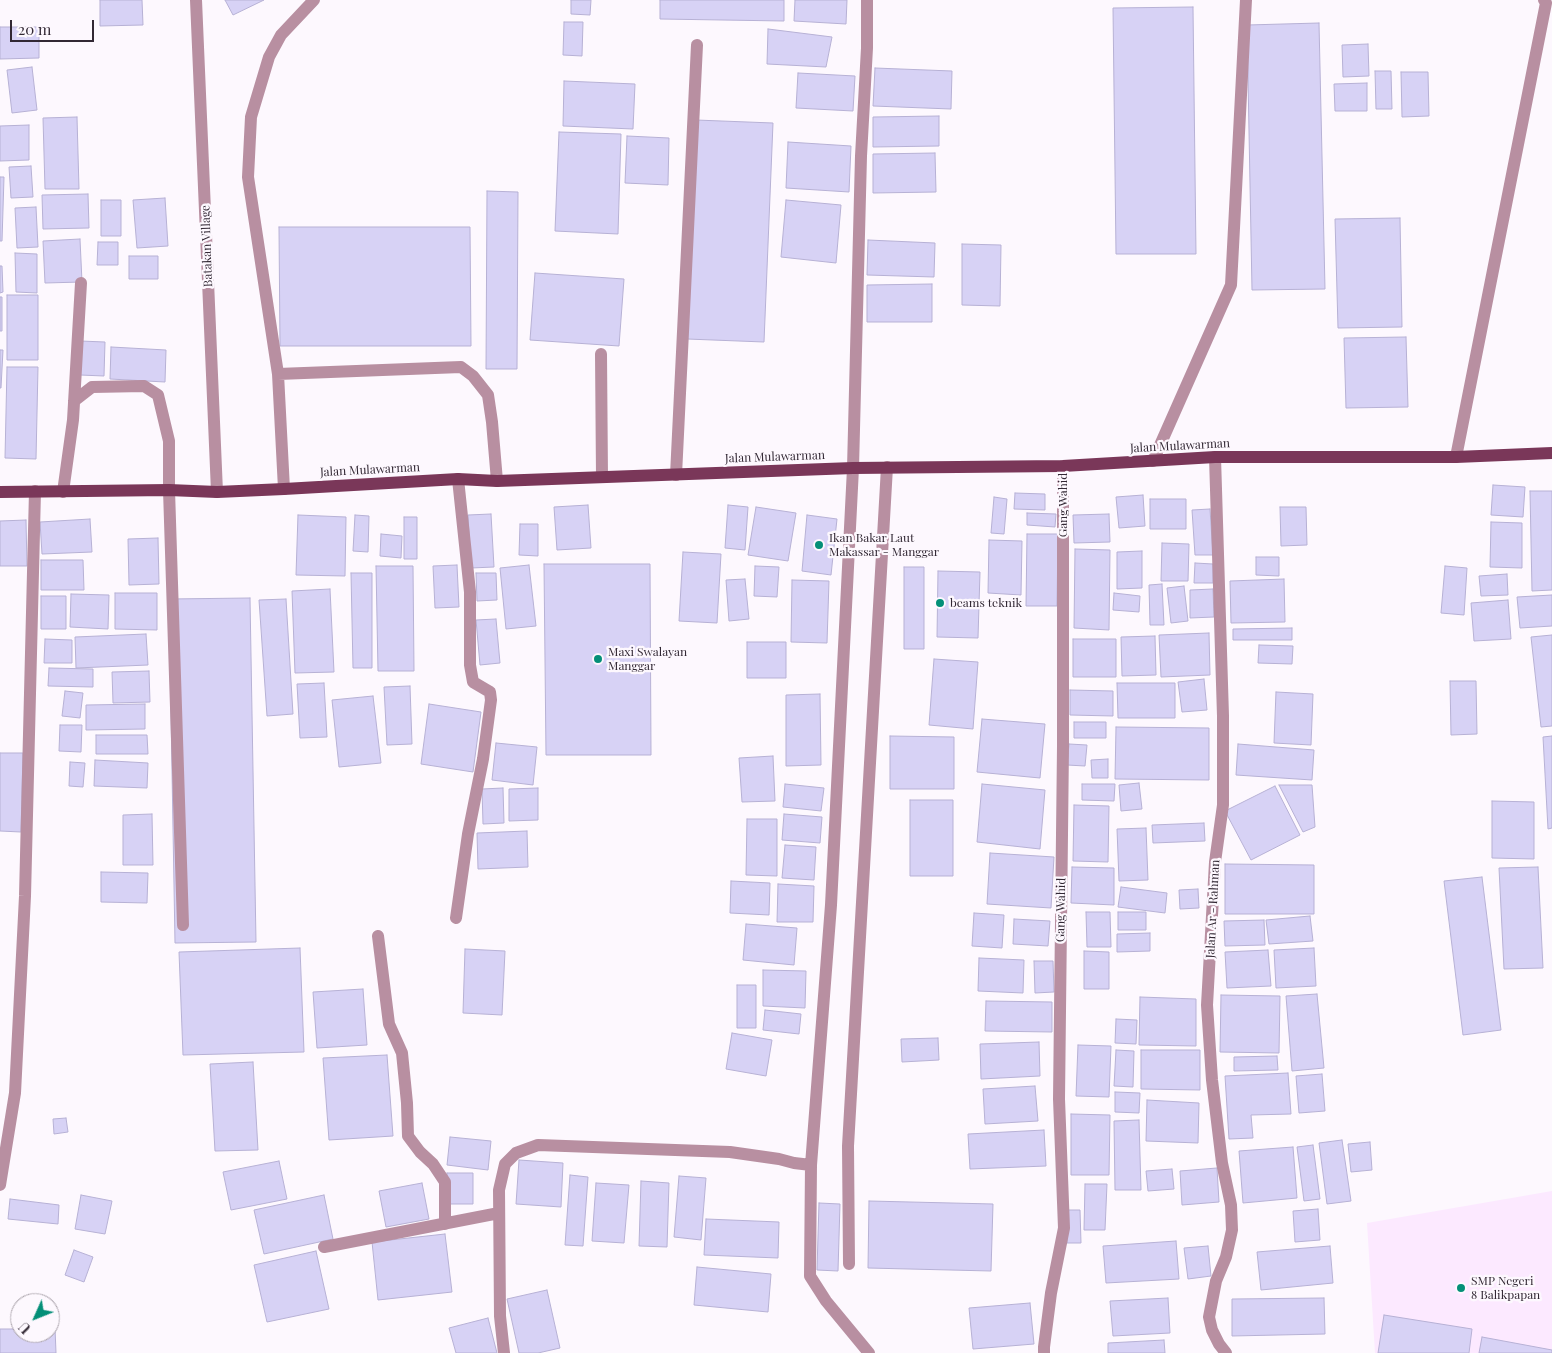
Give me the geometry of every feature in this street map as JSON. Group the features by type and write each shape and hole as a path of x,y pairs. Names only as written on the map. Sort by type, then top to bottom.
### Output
{"main road":[{"name":"Jalan Mulawarman","path":"0,492 169,490 217,492 284,490 458,479 498,481 887,467 1063,466 1215,457 1456,457 1552,453"}],"street":[{"name":"Batakan Village","path":"196,0 217,492"},
{"path":"284,490 278,374 248,176 252,117 269,57 281,36 314,0"},
{"path":"867,0 853,468 831,905 811,1165 810,1276 826,1301 870,1353"},
{"path":"1153,461 1231,285 1246,0"},
{"path":"1456,457 1547,2"},
{"path":"676,475 696,45"},
{"path":"63,492 73,420 81,283"},
{"path":"600,354 602,477"},
{"path":"278,374 460,366 473,376 488,395 498,481"},
{"path":"74,401 92,387 144,386 158,395 169,441 183,925"},
{"name":"Jalan Ar - Rahman","path":"1215,457 1223,716 1223,805 1215,862 1207,1005 1212,1080 1232,1230 1226,1257 1216,1280 1209,1317 1212,1330 1226,1353"},
{"name":"Gang Wahid","path":"1044,1353 1051,1293 1064,1228 1059,1099 1063,746 1063,466"},
{"path":"849,1264 848,1146 887,467"},
{"path":"456,918 491,700 490,692 473,682 470,592 458,479"},
{"path":"0,1185 15,1094 23,935 35,491"},
{"path":"378,936 389,1024 402,1053 408,1136 420,1152 433,1164 445,1182 445,1224"},
{"path":"504,1353 500,1316 499,1190 505,1164 516,1153 538,1145 730,1152 811,1165"},
{"path":"324,1247 499,1213"}],"shaded area":[{"name":"SMP Negeri 8 Balikpapan","path":"1552,1191 1552,1353 1375,1353 1367,1223"}],"building":[{"path":"100,0 142,0 143,25 100,26"},
{"path":"225,0 264,0 233,15"},
{"path":"571,0 591,0 590,15 571,14"},
{"path":"660,0 784,0 784,21 660,19"},
{"path":"795,0 847,0 846,24 794,21"},
{"path":"1193,7 1196,254 1116,254 1113,8"},
{"path":"564,22 583,22 582,56 563,55"},
{"path":"1319,23 1325,289 1252,290 1247,25"},
{"path":"0,27 39,27 39,58 0,59"},
{"path":"768,29 832,37 826,67 767,64"},
{"path":"1368,44 1369,76 1343,77 1342,45"},
{"path":"32,67 37,110 12,113 7,70"},
{"path":"875,68 952,71 951,109 873,106"},
{"path":"1375,71 1391,71 1392,109 1376,109"},
{"path":"1401,72 1428,72 1429,116 1402,117"},
{"path":"798,73 855,76 853,111 796,108"},
{"path":"564,81 635,84 633,129 563,126"},
{"path":"1367,83 1367,111 1335,111 1334,84"},
{"path":"939,116 939,146 873,147 873,117"},
{"path":"77,117 79,189 45,189 43,118"},
{"path":"696,120 773,123 764,342 687,339"},
{"path":"29,125 29,160 0,161 0,126"},
{"path":"559,132 621,134 618,234 555,231"},
{"path":"627,136 669,138 668,185 625,183"},
{"path":"788,142 851,146 849,192 786,188"},
{"path":"935,153 936,192 873,193 873,154"},
{"path":"31,166 33,197 11,198 9,167"},
{"path":"0,177 4,177 2,241 0,241"},
{"path":"487,191 518,192 517,369 486,369"},
{"path":"88,194 89,228 43,229 42,195"},
{"path":"165,198 168,246 137,248 133,200"},
{"path":"101,200 121,200 121,236 101,236"},
{"path":"786,200 841,205 836,263 781,257"},
{"path":"36,207 38,247 17,248 15,208"},
{"path":"1400,218 1402,327 1338,328 1335,219"},
{"path":"279,227 470,227 471,346 280,346"},
{"path":"80,239 82,282 45,283 43,241"},
{"path":"868,240 935,243 934,277 867,275"},
{"path":"98,242 118,242 118,265 97,265"},
{"path":"962,244 1001,245 1000,306 962,305"},
{"path":"15,253 37,254 37,293 16,292"},
{"path":"129,256 158,256 158,279 129,279"},
{"path":"0,266 2,266 3,292 0,293"},
{"path":"535,273 624,279 619,346 530,340"},
{"path":"932,284 932,322 867,322 867,285"},
{"path":"7,295 38,295 38,360 7,360"},
{"path":"0,297 2,297 2,331 0,331"},
{"path":"1406,337 1408,407 1346,408 1344,338"},
{"path":"80,341 105,342 104,376 80,375"},
{"path":"111,347 166,350 165,382 110,379"},
{"path":"0,350 3,350 1,388 0,388"},
{"path":"7,367 38,367 36,459 5,458"},
{"path":"1493,485 1525,487 1523,517 1491,515"},
{"path":"1530,491 1552,491 1552,590 1532,591"},
{"path":"1015,493 1045,494 1045,510 1014,509"},
{"path":"1143,495 1145,526 1119,528 1116,497"},
{"path":"994,497 1007,499 1004,534 991,533"},
{"path":"1150,499 1186,499 1186,529 1150,529"},
{"path":"588,505 591,548 557,550 554,507"},
{"path":"728,505 748,507 745,550 725,548"},
{"path":"756,507 796,513 788,561 748,555"},
{"path":"1280,507 1306,507 1307,545 1281,546"},
{"path":"1210,509 1213,555 1195,555 1192,510"},
{"path":"1027,513 1056,514 1055,527 1027,525"},
{"path":"491,514 494,567 471,568 468,515"},
{"path":"1109,514 1110,542 1074,543 1073,515"},
{"path":"298,515 346,517 345,576 296,575"},
{"path":"355,515 369,516 368,552 353,551"},
{"name":"Ikan Bakar Laut Makassar - Manggar","path":"807,515 837,519 831,575 802,571"},
{"path":"404,517 417,517 417,559 404,559"},
{"path":"90,519 92,552 42,554 40,522"},
{"path":"26,520 27,566 0,566 0,521"},
{"path":"1491,522 1522,523 1522,568 1490,567"},
{"path":"520,524 538,524 538,556 519,555"},
{"path":"381,534 402,536 401,558 380,556"},
{"path":"1027,534 1058,534 1057,606 1026,606"},
{"path":"158,538 159,584 129,585 128,539"},
{"path":"989,540 1022,541 1021,595 988,593"},
{"path":"1162,543 1189,544 1188,581 1161,581"},
{"path":"1075,549 1110,550 1109,630 1074,628"},
{"path":"1142,551 1142,588 1117,589 1117,552"},
{"path":"683,552 721,554 717,623 679,621"},
{"path":"1256,557 1279,557 1279,576 1256,575"},
{"path":"41,560 83,560 84,590 41,590"},
{"path":"1195,563 1213,564 1213,583 1194,583"},
{"name":"Maxi Swalayan Manggar","path":"544,564 650,564 651,755 546,755"},
{"path":"457,565 459,607 435,608 433,566"},
{"path":"529,565 536,626 506,629 500,568"},
{"path":"376,566 413,566 414,671 378,671"},
{"path":"755,566 779,567 777,597 754,596"},
{"path":"1445,566 1467,568 1464,615 1441,613"},
{"path":"904,567 924,567 924,649 904,649"},
{"path":"938,571 980,572 978,638 937,637"},
{"path":"351,573 372,573 372,668 353,668"},
{"path":"476,573 496,573 497,600 477,601"},
{"path":"1507,574 1508,595 1481,596 1479,576"},
{"path":"745,579 749,619 729,621 726,580"},
{"path":"1284,579 1285,622 1231,623 1230,581"},
{"path":"792,580 829,581 827,643 791,642"},
{"path":"1162,584 1164,625 1150,625 1149,585"},
{"path":"1184,586 1188,621 1171,623 1167,588"},
{"path":"330,589 334,672 295,673 292,591"},
{"path":"1213,589 1214,617 1190,618 1190,590"},
{"path":"115,593 157,593 157,630 115,629"},
{"path":"1114,593 1140,596 1139,612 1113,610"},
{"path":"71,594 109,595 108,629 70,627"},
{"path":"1552,595 1552,626 1520,628 1517,597"},
{"path":"41,596 66,596 66,629 41,629"},
{"path":"250,598 256,942 175,943 169,599"},
{"path":"286,599 293,714 267,716 259,600"},
{"path":"1508,600 1511,639 1474,641 1471,603"},
{"path":"496,619 500,663 480,665 476,620"},
{"path":"1292,628 1292,640 1233,640 1233,629"},
{"path":"1209,633 1210,675 1161,677 1159,635"},
{"path":"146,634 148,665 76,668 75,637"},
{"path":"1552,635 1552,726 1541,727 1531,637"},
{"path":"1155,636 1156,675 1122,676 1121,637"},
{"path":"45,639 72,640 72,663 44,663"},
{"path":"1073,639 1116,639 1116,677 1073,677"},
{"path":"747,642 786,642 786,678 747,678"},
{"path":"1259,645 1293,646 1292,664 1258,663"},
{"path":"934,659 978,662 973,729 929,725"},
{"path":"49,668 93,669 93,687 48,686"},
{"path":"149,671 150,702 113,703 112,672"},
{"path":"1204,679 1207,710 1182,712 1178,682"},
{"path":"1450,681 1476,681 1477,734 1451,735"},
{"path":"324,683 327,737 300,738 297,684"},
{"path":"1117,683 1175,683 1175,718 1118,718"},
{"path":"410,686 412,744 387,745 384,687"},
{"path":"1070,690 1113,691 1113,716 1070,715"},
{"path":"65,691 83,693 80,718 62,716"},
{"path":"1276,692 1313,694 1311,745 1274,743"},
{"path":"820,694 821,765 786,766 786,695"},
{"path":"373,696 381,763 339,767 332,700"},
{"path":"145,704 145,729 86,730 86,705"},
{"path":"429,704 481,712 473,772 421,764"},
{"path":"982,719 1045,724 1040,778 977,772"},
{"path":"1074,722 1106,722 1106,738 1074,738"},
{"path":"60,725 82,725 81,752 59,751"},
{"path":"1116,727 1209,728 1209,780 1115,779"},
{"path":"96,735 147,735 148,754 96,754"},
{"path":"890,736 954,737 954,789 890,789"},
{"path":"1552,736 1552,828 1548,829 1543,737"},
{"path":"496,743 537,747 533,785 492,780"},
{"path":"1069,744 1087,745 1085,766 1067,765"},
{"path":"1238,744 1314,750 1312,780 1236,775"},
{"path":"0,753 23,753 21,832 0,831"},
{"path":"773,756 775,801 742,802 739,758"},
{"path":"1108,759 1108,778 1092,778 1091,760"},
{"path":"95,760 148,763 147,788 94,786"},
{"path":"70,762 85,763 83,787 69,786"},
{"path":"1139,783 1142,809 1121,811 1119,785"},
{"path":"785,784 824,788 821,811 783,807"},
{"path":"982,784 1045,790 1040,849 977,842"},
{"path":"1082,784 1115,784 1114,801 1082,800"},
{"path":"1279,785 1312,785 1315,827 1303,832"},
{"path":"1275,786 1300,835 1251,860 1225,811"},
{"path":"503,788 504,823 483,824 482,789"},
{"path":"538,788 538,820 509,821 509,789"},
{"path":"910,800 953,800 953,876 910,876"},
{"path":"1492,801 1534,802 1534,859 1492,858"},
{"path":"1074,805 1109,806 1108,862 1073,861"},
{"path":"152,814 153,865 123,865 123,815"},
{"path":"784,814 822,817 820,843 782,840"},
{"path":"747,819 777,819 777,876 746,875"},
{"path":"1204,823 1205,841 1153,843 1152,825"},
{"path":"1146,828 1148,880 1119,881 1117,829"},
{"path":"527,831 528,867 478,869 477,833"},
{"path":"785,845 816,847 814,880 782,878"},
{"path":"990,853 1054,857 1051,908 987,904"},
{"path":"1225,864 1314,865 1314,914 1225,914"},
{"path":"1072,867 1114,868 1114,905 1071,903"},
{"path":"1538,867 1543,968 1504,969 1499,868"},
{"path":"101,872 148,873 147,903 101,902"},
{"path":"1482,877 1501,1030 1463,1035 1444,881"},
{"path":"731,881 770,883 769,915 730,913"},
{"path":"778,884 814,886 813,922 777,922"},
{"path":"1121,887 1167,893 1165,913 1118,907"},
{"path":"1198,889 1199,908 1180,909 1179,890"},
{"path":"1086,912 1110,912 1111,947 1087,947"},
{"path":"1118,912 1146,912 1146,930 1118,930"},
{"path":"974,913 1004,915 1002,948 972,946"},
{"path":"1310,916 1313,941 1269,944 1266,920"},
{"path":"1014,919 1050,921 1048,946 1013,944"},
{"path":"1264,920 1265,945 1225,946 1224,921"},
{"path":"746,924 797,928 794,965 743,960"},
{"path":"1150,933 1150,951 1117,952 1117,934"},
{"path":"300,948 304,1052 183,1055 179,952"},
{"path":"1314,948 1316,986 1276,988 1274,950"},
{"path":"465,949 505,951 502,1015 463,1013"},
{"path":"1268,950 1271,986 1227,988 1225,952"},
{"path":"1084,951 1109,952 1109,989 1084,989"},
{"path":"979,958 1024,960 1023,993 978,991"},
{"path":"1034,961 1053,961 1054,992 1035,993"},
{"path":"763,970 806,971 805,1008 763,1006"},
{"path":"737,985 756,985 756,1028 737,1028"},
{"path":"363,989 367,1045 317,1048 313,992"},
{"path":"1317,994 1324,1068 1292,1071 1286,996"},
{"path":"1221,995 1280,996 1279,1053 1220,1052"},
{"path":"1140,997 1196,999 1196,1046 1139,1045"},
{"path":"986,1001 1052,1002 1052,1032 985,1031"},
{"path":"765,1010 801,1014 799,1034 763,1030"},
{"path":"1116,1019 1137,1020 1136,1044 1115,1043"},
{"path":"732,1033 772,1040 766,1076 726,1069"},
{"path":"938,1038 939,1060 902,1062 901,1039"},
{"path":"1039,1042 1040,1076 981,1079 980,1044"},
{"path":"1078,1045 1111,1046 1109,1097 1076,1096"},
{"path":"1116,1050 1134,1051 1133,1087 1114,1086"},
{"path":"1141,1050 1200,1050 1200,1090 1141,1089"},
{"path":"387,1055 393,1136 329,1140 323,1058"},
{"path":"1277,1056 1278,1070 1234,1071 1234,1057"},
{"path":"253,1062 258,1150 215,1151 210,1064"},
{"path":"1288,1073 1291,1114 1251,1115 1253,1138 1229,1139 1225,1076"},
{"path":"1322,1074 1325,1111 1299,1113 1296,1076"},
{"path":"1035,1086 1038,1121 985,1124 983,1089"},
{"path":"1115,1092 1140,1093 1139,1113 1115,1112"},
{"path":"1147,1100 1199,1103 1198,1143 1146,1141"},
{"path":"1071,1114 1110,1115 1109,1175 1071,1175"},
{"path":"66,1118 68,1132 54,1134 53,1119"},
{"path":"1139,1120 1141,1190 1115,1190 1114,1121"},
{"path":"1044,1130 1046,1166 970,1169 968,1134"},
{"path":"450,1137 491,1141 488,1170 447,1165"},
{"path":"1342,1140 1351,1201 1327,1204 1319,1143"},
{"path":"1370,1142 1372,1170 1351,1172 1348,1144"},
{"path":"1313,1145 1320,1199 1304,1201 1297,1147"},
{"path":"1293,1147 1297,1198 1243,1203 1239,1151"},
{"path":"519,1160 563,1163 561,1207 516,1204"},
{"path":"279,1161 287,1199 231,1210 223,1172"},
{"path":"1217,1168 1219,1202 1182,1205 1180,1171"},
{"path":"1172,1169 1174,1189 1148,1191 1146,1171"},
{"path":"447,1173 473,1173 473,1204 447,1204"},
{"path":"570,1175 588,1177 583,1246 565,1245"},
{"path":"679,1176 706,1178 701,1240 674,1237"},
{"path":"641,1181 669,1183 667,1247 639,1246"},
{"path":"422,1183 429,1219 386,1227 379,1191"},
{"path":"596,1183 629,1185 624,1243 592,1241"},
{"path":"1085,1184 1107,1184 1105,1230 1084,1230"},
{"path":"81,1195 112,1201 105,1234 75,1229"},
{"path":"324,1195 333,1239 264,1254 254,1210"},
{"path":"10,1199 59,1205 58,1224 8,1219"},
{"path":"869,1201 993,1204 991,1271 868,1268"},
{"path":"819,1203 840,1204 838,1271 817,1270"},
{"path":"1318,1209 1320,1240 1295,1242 1293,1211"},
{"path":"1067,1210 1080,1210 1081,1243 1067,1243"},
{"path":"706,1219 779,1222 778,1258 704,1255"},
{"path":"445,1234 452,1292 378,1300 372,1242"},
{"path":"1176,1241 1179,1279 1106,1283 1103,1246"},
{"path":"1208,1246 1211,1276 1188,1279 1184,1248"},
{"path":"1330,1246 1333,1283 1261,1290 1257,1252"},
{"path":"74,1250 93,1257 84,1282 65,1275"},
{"path":"316,1251 329,1309 267,1322 254,1265"},
{"path":"697,1267 771,1274 768,1312 694,1305"},
{"path":"547,1290 560,1348 538,1353 519,1353 507,1299"},
{"path":"1168,1298 1170,1333 1113,1336 1110,1301"},
{"path":"1324,1298 1325,1334 1232,1336 1232,1299"},
{"path":"1030,1303 1034,1344 973,1349 969,1308"},
{"path":"1384,1315 1472,1329 1469,1353 1378,1353"},
{"path":"488,1318 497,1353 456,1353 449,1328"},
{"path":"0,1329 10,1329 10,1343 56,1343 56,1353 0,1353"},
{"path":"1482,1337 1552,1350 1552,1353 1479,1353"},
{"path":"1164,1340 1165,1353 1108,1353 1108,1343"}],"place":[{"name":"Ikan Bakar Laut Makassar - Manggar","path":"819,545"},
{"name":"beams teknik","path":"940,603"},
{"name":"Maxi Swalayan Manggar","path":"598,659"},
{"name":"SMP Negeri 8 Balikpapan","path":"1461,1288"}]}
